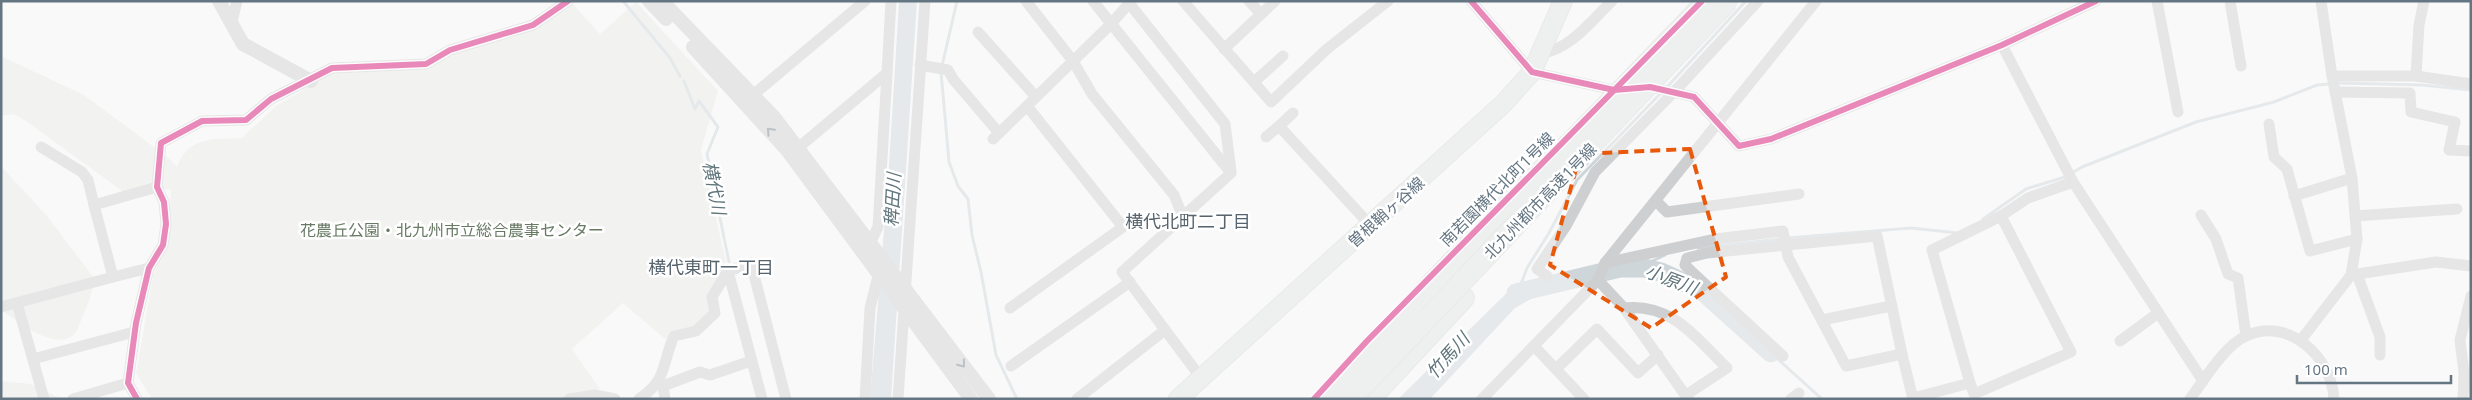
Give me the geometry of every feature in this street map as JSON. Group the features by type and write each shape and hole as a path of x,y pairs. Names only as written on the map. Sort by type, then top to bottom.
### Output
{"highway":[{"name":"北九州都市高速1号線","path":"1324,399 1493,218 1575,138 1707,1"},
{"name":"北九州都市高速1号線","path":"1351,399 1728,1"},
{"path":"1337,399 1501,225 1575,138"},
{"path":"1370,399 1464,298 1570,168"}],"main road":[{"name":"曽根鞘ヶ谷線","path":"1178,399 1504,104 1532,72 1563,1"}],"street":[{"path":"219,1 243,44 311,81"},
{"path":"232,22 237,1"},
{"path":"136,399 128,383 134,332 149,268 162,244 166,224 164,202 157,188 162,143 202,121 246,120 271,99 311,81 332,68 426,64 450,50 533,25 568,1"},
{"path":"649,1 747,98 774,117 874,248 907,303"},
{"path":"662,1 747,98 877,269 931,334 989,399"},
{"path":"874,248 878,227 891,1"},
{"path":"898,399 900,340 907,303 925,1"},
{"path":"1026,1 1073,61 1092,94 1174,195 1183,216"},
{"path":"1093,1 1231,173"},
{"path":"1184,1 1271,102 1327,49 1388,1"},
{"path":"1249,1 1261,14"},
{"path":"1224,49 1275,1"},
{"path":"1471,1 1532,72 1614,90 1650,87 1694,97 1739,146 1771,139 2002,45 2096,1"},
{"path":"1541,53 1551,52 1573,38 1612,1"},
{"name":"南若園横代北町1号線","path":"1314,399 1367,341 1702,1"},
{"path":"1359,399 1732,1"},
{"path":"1547,276 1537,269 1566,226 1595,172 1674,92 1758,1"},
{"path":"1482,399 1598,280 1605,263 1816,1"},
{"path":"2157,1 2178,112"},
{"path":"2230,1 2241,66"},
{"path":"2321,1 2332,76 2352,178 2357,239 2354,274 2380,337 2380,354"},
{"path":"2416,76 2419,25 2424,1"},
{"path":"920,65 948,70 996,136 1112,24 1130,2 1225,124 1231,173"},
{"path":"747,98 861,3"},
{"path":"978,32 1036,97"},
{"path":"2002,45 2073,182 2203,381"},
{"path":"1254,82 1283,56"},
{"path":"798,148 887,73"},
{"path":"2332,76 2416,76 2471,84"},
{"path":"2335,92 2410,93 2411,112 2454,122 2448,150 2471,151"},
{"path":"1010,308 1124,227 1027,106"},
{"path":"1266,137 1293,112"},
{"path":"2269,124 2274,157 2287,169 2310,251 2357,239"},
{"path":"1279,126 1370,226"},
{"path":"41,147 82,172 88,180 113,277"},
{"path":"1201,378 1122,272 1231,173"},
{"path":"2294,196 2352,178"},
{"path":"2001,216 2071,352 1974,394 1932,250 2001,216 2028,198 2073,182"},
{"path":"94,205 157,188"},
{"path":"1656,201 1667,212 1800,194"},
{"path":"2355,216 2457,210"},
{"path":"2201,215 2216,239 2228,274 2238,278 2246,336"},
{"path":"1605,263 1715,239 1783,231 1788,258 1846,366 1902,354"},
{"path":"1783,356 1685,265 1687,258 1716,252 1877,236 1913,399 1970,382"},
{"path":"1715,239 1716,252"},
{"path":"665,399 662,384 667,352 674,336 696,331 715,313 712,297 728,271 751,262 786,399"},
{"path":"2301,340 2354,274 2436,262 2471,266"},
{"path":"1,307 149,268"},
{"path":"865,399 870,308 877,269"},
{"path":"728,271 762,399"},
{"path":"1598,280 1624,308 1687,397 1727,368 1683,325 1660,311 1639,307 1624,308"},
{"path":"1011,366 1130,282"},
{"path":"2463,399 2467,372 2460,340 2471,296"},
{"path":"17,303 44,399"},
{"path":"1822,320 1891,306"},
{"path":"2120,341 2158,313"},
{"path":"1556,369 1597,329 1638,373 1658,354"},
{"path":"1077,399 1165,330"},
{"path":"2190,399 2231,346 2246,336 2279,330 2301,340 2327,370 2334,389 2334,399"},
{"path":"33,359 134,332"},
{"path":"931,334 971,399"},
{"path":"1534,346 1584,399"},
{"path":"640,399 662,384 700,372 710,375 751,360"},
{"path":"73,399 128,383"},
{"path":"569,399 601,397 615,399"}],"highlighted area":[{"path":"1690,149 1726,277 1651,328 1550,265 1580,154"}],"green space":[{"name":"花農丘公園・北九州市立総合農事センター","path":"571,2 600,34 636,2 718,91 701,150 727,267 712,310 696,328 685,330 665,339 623,303 572,349 600,389 568,395 565,399 152,399 136,373 153,276 168,236 171,189 126,194 29,123 14,114 1,116 1,56 84,95 170,159 177,167 182,157 195,144 212,139 242,138 276,106 333,72 427,65 449,52 535,26"},
{"path":"1,166 47,216 94,278 84,313 76,332 69,338 59,340 38,334 1,310"},
{"path":"1,381 31,384 62,399 1,399"}],"water":[{"name":"稗田川","path":"899,1 917,1 891,399 870,399 888,182"},
{"name":"竹馬川","path":"1523,281 1541,287 1540,294 1515,308 1430,399 1398,399 1513,287"}],"waterway":[{"name":"横代川","path":"623,1 670,58 680,76"},
{"path":"942,66 957,1"},
{"path":"1667,87 1746,1"},
{"path":"941,72 949,162 958,186 968,199 972,235 981,272 996,355 1017,399"},
{"name":"横代川","path":"684,81 695,109 699,101 718,127 707,154 729,262"},
{"path":"2337,83 2422,85 2471,90"},
{"path":"1983,219 2026,189 2065,177 2082,167 2196,122 2274,102 2317,85 2331,84"},
{"path":"1521,284 1527,268 1549,233 1577,180 1661,93"},
{"path":"1787,238 1911,228 1958,233"},
{"path":"1698,248 1781,239"},
{"path":"1640,267 1665,255"},
{"name":"小原川","path":"1516,293 1620,268 1644,268 1661,272 1701,290 1771,353"},
{"name":"小原川","path":"1771,353 1822,399"}],"cycle path":[{"path":"137,399 128,383 136,323 149,268 163,245 166,224 164,202 157,187 161,143 202,121 246,120 271,99 332,68 426,64 450,50 533,25 568,1"},
{"path":"1471,1 1532,72 1614,90 1650,87 1694,97 1739,146 1771,139 2002,45 2096,1"},
{"path":"1314,399 1367,341 1702,1"}],"district":[{"name":"横代北町二丁目","path":"1188,222"},
{"name":"横代東町一丁目","path":"711,268"}]}
